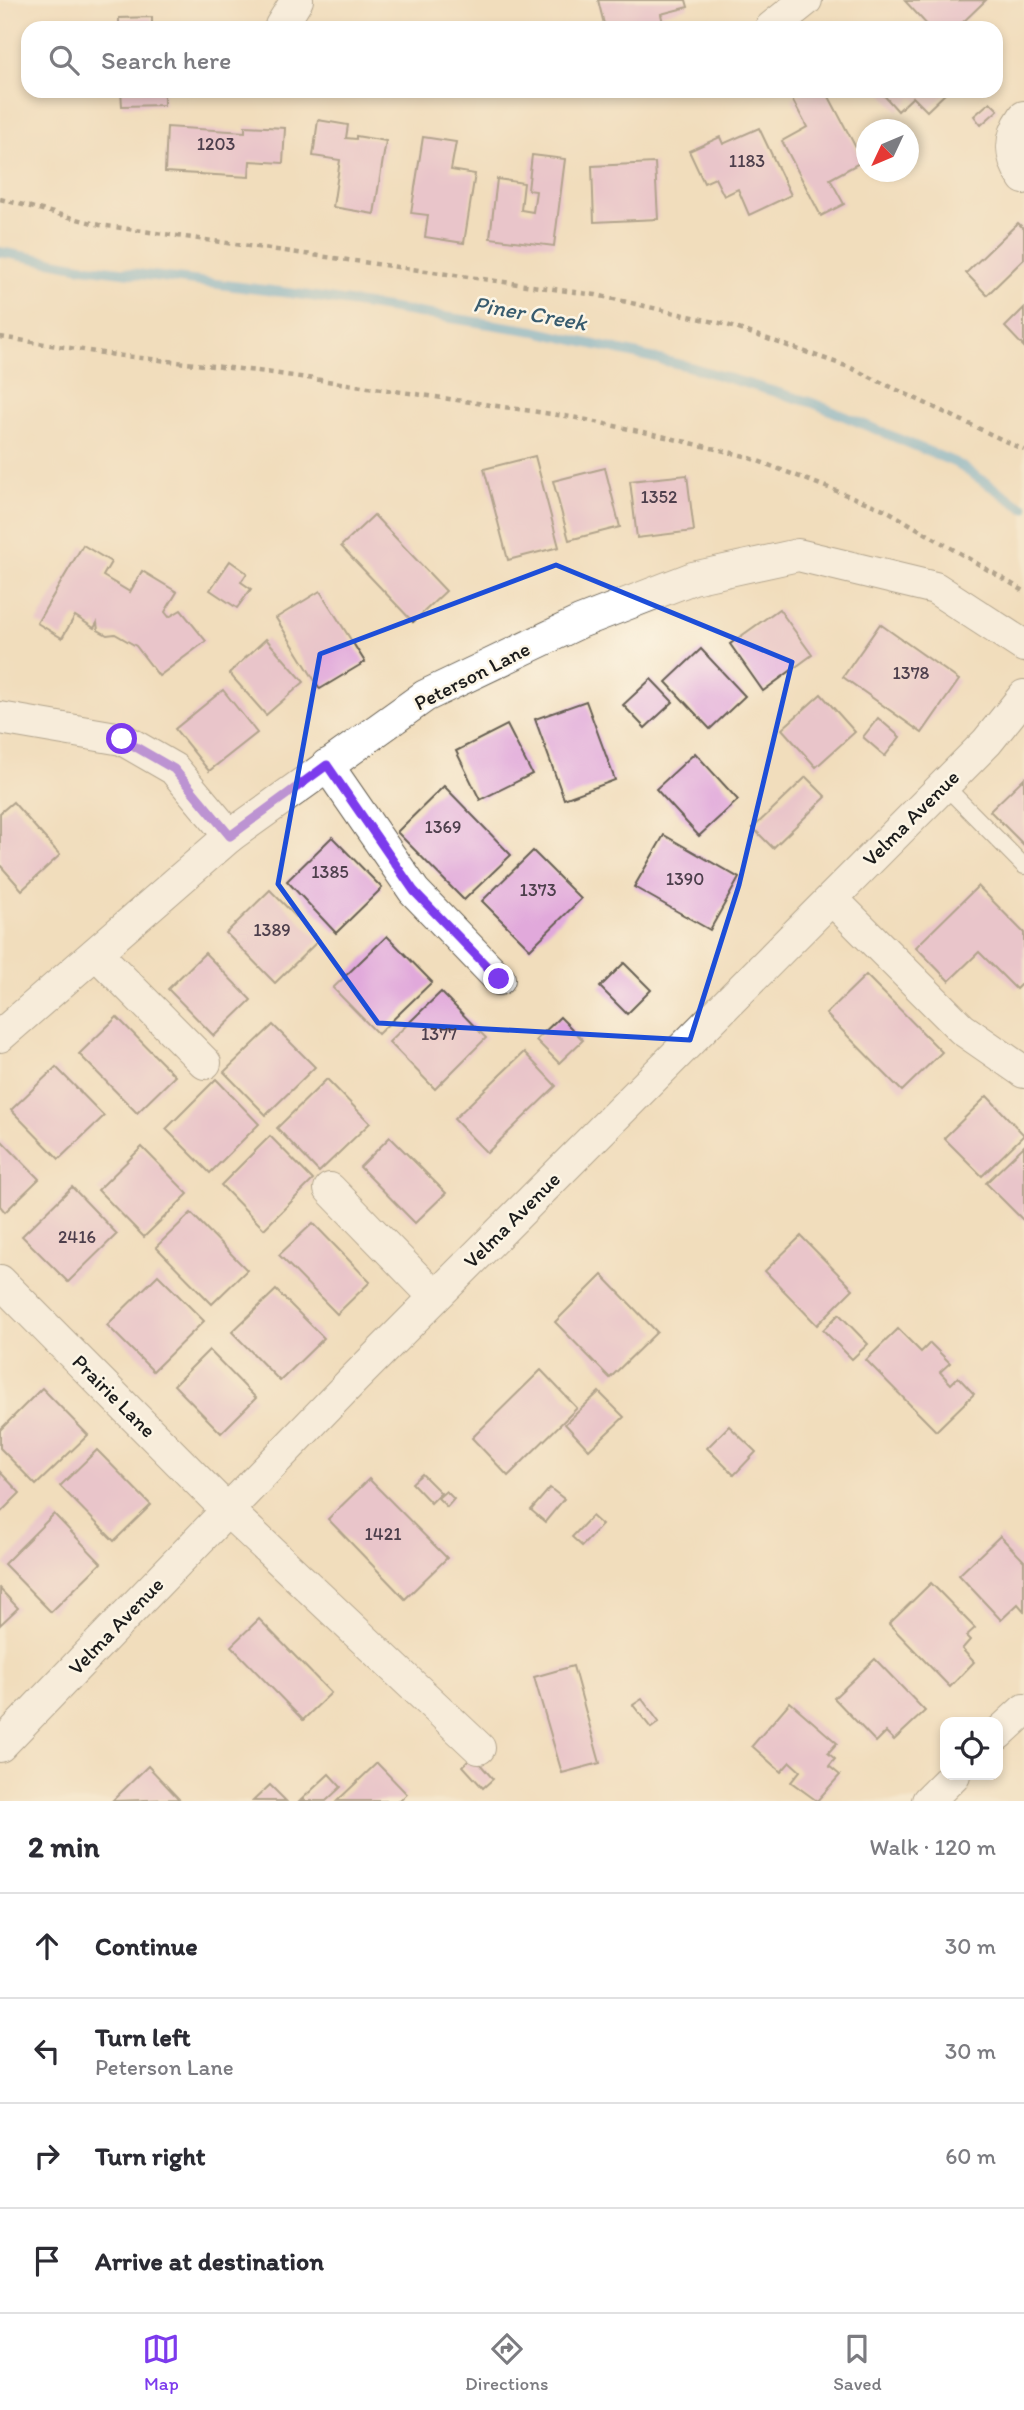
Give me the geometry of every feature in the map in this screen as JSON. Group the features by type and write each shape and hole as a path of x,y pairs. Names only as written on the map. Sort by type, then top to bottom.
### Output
{"street":[{"path":"284,21 297,0"},
{"path":"780,21 806,0"},
{"path":"1018,164 1024,117"},
{"name":"Peterson Lane","path":"0,1036 230,836 425,696 580,622 693,578 798,555 935,588 1024,646"},
{"name":"Velma Avenue","path":"0,1746 435,1297 987,742 1024,696"},
{"path":"0,718 122,739 174,769 230,836"},
{"path":"327,765 414,891 499,979"},
{"path":"832,899 962,1029 1024,1072"},
{"path":"96,953 205,1063"},
{"path":"330,1189 435,1297"},
{"name":"Prairie Lane","path":"0,1281 228,1511 479,1748"},
{"path":"1003,1729 1024,1710"},
{"path":"928,1801 949,1780"}],"lane":[{"path":"944,785 1024,866"}],"path":[{"path":"0,200 100,225 596,295 724,324 849,367 1024,450"},
{"path":"0,337 115,355 266,372 572,418 745,456 886,510 1024,591"}],"highlighted area":[{"path":"556,565 792,662 739,885 690,1040 378,1023 278,884 320,654"}],"building":[{"path":"598,0 686,0 688,7 661,14 663,21 603,21"},
{"path":"986,0 964,21 924,21 905,1"},
{"path":"152,17 152,21 119,21 119,18"},
{"path":"121,98 164,98 164,105 122,106"},
{"path":"830,98 856,148 856,165 830,179 844,204 821,216 782,141 807,127 792,99"},
{"path":"886,98 912,98 898,111"},
{"path":"914,98 941,98 927,111"},
{"path":"990,102 998,110 981,125 974,116"},
{"path":"318,120 348,125 346,138 356,139 356,136 386,141 374,214 333,207 340,160 313,156"},
{"path":"245,126 285,128 283,163 250,161 249,177 165,172 167,127 245,132"},
{"path":"759,128 791,195 749,215 738,189 724,196 715,178 704,183 689,151 720,137 723,144"},
{"path":"423,137 456,142 451,170 475,174 464,243 425,237 428,215 411,213"},
{"path":"532,155 565,159 554,246 490,238 497,179 524,183 521,210 533,212 536,191 528,190"},
{"path":"655,163 658,219 594,222 592,166"},
{"path":"1018,223 1024,229 1024,259 987,295 966,273"},
{"path":"1024,308 1024,347 1005,327"},
{"path":"535,456 559,547 508,560 484,469"},
{"path":"605,468 620,527 569,540 553,481"},
{"path":"687,475 694,531 637,538 630,481"},
{"path":"374,515 446,591 413,622 341,546"},
{"path":"83,545 111,562 103,576 130,592 142,571 177,592 165,612 169,617 181,610 206,641 159,676 136,646 115,634 107,635 98,630 97,623 94,628 75,616 62,638 37,623"},
{"path":"230,561 247,573 241,582 251,589 237,608 210,590"},
{"path":"320,591 365,662 320,689 276,618"},
{"path":"779,609 812,655 763,691 730,644"},
{"path":"880,624 959,680 922,733 843,677"},
{"path":"266,639 304,682 266,715 229,673"},
{"path":"701,649 745,696 710,729 666,682"},
{"path":"651,679 673,702 645,728 623,705"},
{"path":"223,690 257,733 209,771 175,729"},
{"path":"821,694 855,732 816,767 782,729"},
{"path":"586,701 615,780 564,799 535,719"},
{"path":"878,718 900,737 885,756 863,737"},
{"path":"507,725 532,774 480,800 456,751"},
{"path":"695,753 738,800 699,836 656,789"},
{"path":"806,777 826,797 773,848 753,828"},
{"path":"1024,778 1024,845 990,811"},
{"path":"444,786 511,855 464,900 397,832"},
{"path":"13,802 60,855 22,890 0,865 0,813"},
{"path":"664,835 739,878 710,930 634,887"},
{"path":"332,837 382,888 336,933 287,881"},
{"path":"533,851 581,899 530,949 482,901"},
{"path":"978,886 1024,933 1024,981 1016,989 979,952 949,981 916,947"},
{"path":"270,890 319,940 275,983 226,933"},
{"path":"387,936 432,982 378,1034 333,988"},
{"path":"205,953 251,1000 214,1036 168,989"},
{"path":"624,963 651,990 627,1014 600,987"},
{"path":"866,975 942,1052 902,1091 826,1014"},
{"path":"441,992 486,1038 435,1089 389,1042"},
{"path":"117,1017 175,1076 137,1113 79,1054"},
{"path":"560,1017 583,1040 559,1063 536,1040"},
{"path":"273,1025 315,1067 266,1115 224,1072"},
{"path":"524,1052 556,1086 487,1153 454,1119"},
{"path":"56,1067 104,1116 59,1159 11,1110"},
{"path":"216,1079 259,1124 210,1173 166,1129"},
{"path":"327,1079 370,1123 319,1172 277,1128"},
{"path":"987,1096 1024,1135 982,1176 944,1138"},
{"path":"270,1136 313,1180 264,1229 221,1185"},
{"path":"390,1137 446,1193 415,1223 360,1167"},
{"path":"0,1139 39,1179 5,1212 0,1206"},
{"path":"1024,1146 1024,1221 986,1183"},
{"path":"142,1147 188,1194 144,1237 98,1190"},
{"path":"72,1187 117,1234 68,1282 22,1236"},
{"path":"191,1213 247,1270 212,1304 156,1247"},
{"path":"313,1223 370,1282 337,1314 279,1255"},
{"path":"801,1236 853,1289 817,1325 765,1271"},
{"path":"158,1275 204,1321 153,1371 107,1325"},
{"path":"602,1275 657,1332 610,1378 555,1322"},
{"path":"276,1290 324,1338 280,1381 232,1332"},
{"path":"839,1314 868,1344 852,1359 823,1330"},
{"path":"898,1329 921,1352 930,1343 950,1363 940,1372 951,1384 958,1377 974,1394 936,1431 866,1360"},
{"path":"209,1350 256,1398 221,1433 174,1385"},
{"path":"541,1370 577,1408 508,1476 472,1438"},
{"path":"42,1388 88,1435 36,1485 0,1448 0,1430"},
{"path":"599,1392 624,1417 589,1450 565,1424"},
{"path":"729,1426 756,1452 734,1475 707,1448"},
{"path":"97,1450 151,1505 114,1541 60,1486"},
{"path":"0,1472 20,1493 0,1513"},
{"path":"422,1474 441,1493 431,1503 412,1483"},
{"path":"369,1479 447,1558 405,1599 328,1519"},
{"path":"550,1488 564,1499 545,1522 531,1510"},
{"path":"446,1491 454,1499 447,1507 438,1498"},
{"path":"54,1514 101,1563 51,1612 4,1564"},
{"path":"592,1516 602,1525 582,1546 572,1537"},
{"path":"1000,1536 1024,1561 1024,1611 1018,1604 1001,1620 959,1575"},
{"path":"931,1583 975,1628 966,1636 970,1640 962,1649 974,1662 950,1687 889,1624"},
{"path":"0,1589 18,1608 0,1625"},
{"path":"259,1619 331,1693 303,1720 231,1646"},
{"path":"875,1659 925,1711 894,1740 886,1732 876,1742 834,1698"},
{"path":"573,1666 600,1763 562,1773 534,1677"},
{"path":"642,1699 659,1722 651,1728 633,1705"},
{"path":"790,1702 837,1743 828,1753 835,1759 829,1766 840,1775 817,1801 791,1782 800,1771 790,1762 781,1772 752,1746"},
{"path":"473,1756 493,1779 483,1788 463,1766"},
{"path":"377,1763 407,1794 400,1801 337,1801"},
{"path":"148,1766 179,1799 112,1801"},
{"path":"329,1774 341,1787 326,1801 300,1801"},
{"path":"270,1785 286,1801 253,1801"}],"waterway":[{"name":"Piner Creek","path":"0,252 82,267 297,294 535,331 687,366 813,403 956,463 1024,508"}],"route":[{"path":"122,739 174,769 230,836 327,765 414,891 499,979"}]}
